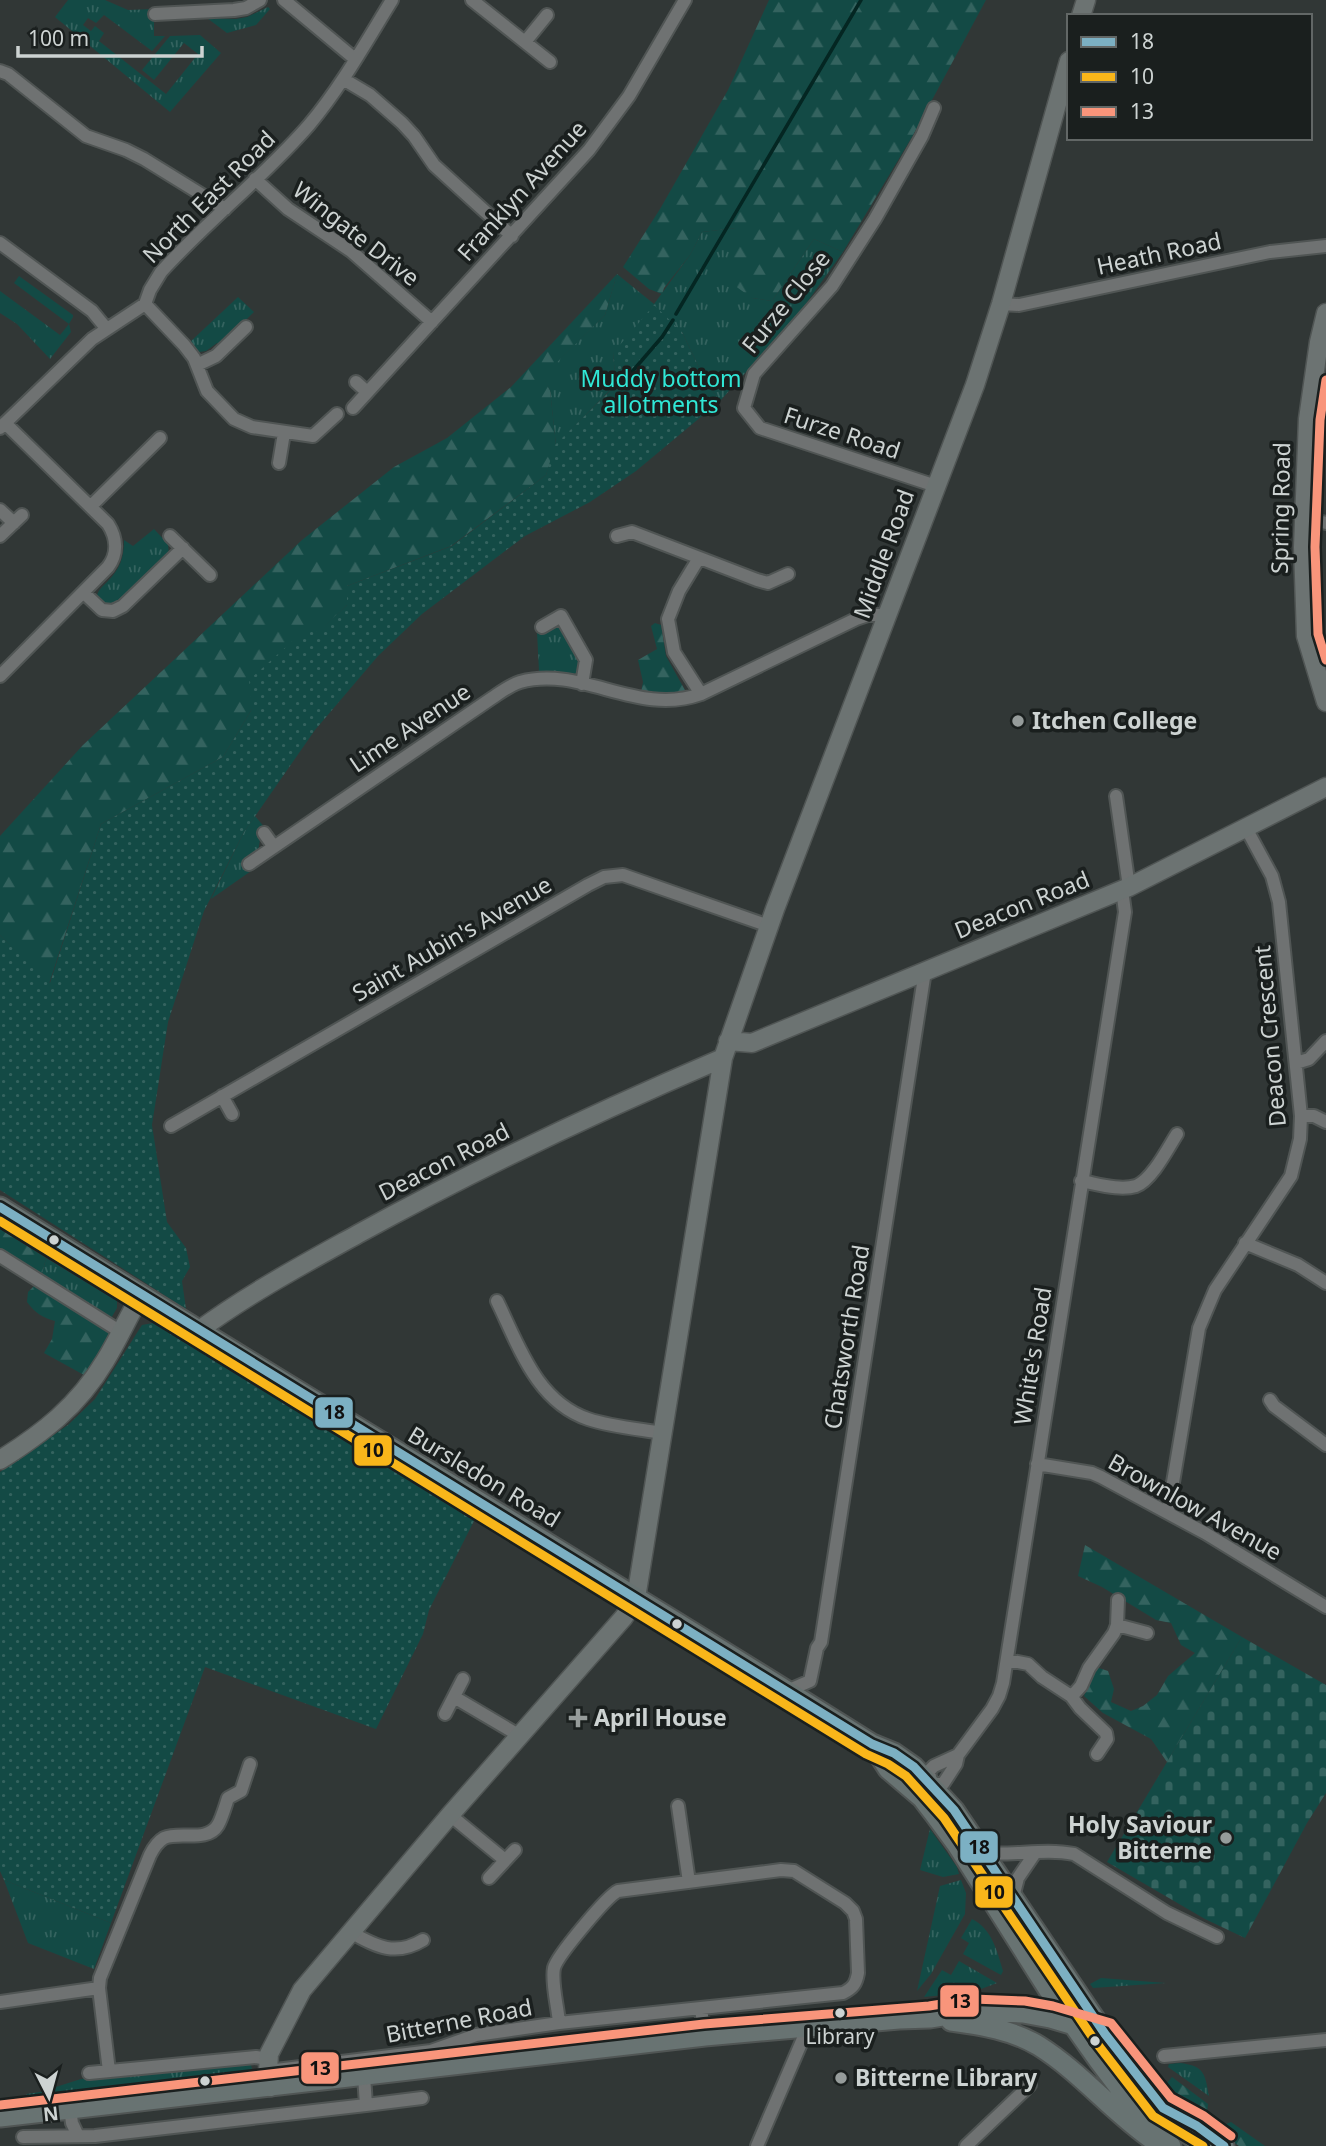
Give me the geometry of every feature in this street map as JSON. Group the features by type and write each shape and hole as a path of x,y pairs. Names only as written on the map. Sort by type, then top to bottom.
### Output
{"main road":[{"name":"Bursledon Road","path":"0,1207 872,1744 894,1753 906,1761 927,1791"},
{"path":"927,1791 954,1810 1105,2034 1163,2108 1203,2146"},
{"path":"927,1791 957,1845 1048,1989 1130,2102 1171,2146"},
{"path":"1023,2013 1035,2006 1048,1989"},
{"path":"0,2117 70,2109 269,2072 364,2076 705,2036 930,2018 973,2011 1023,2013 1105,2034"},
{"path":"930,2018 998,2029 1037,2045 1081,2078 1130,2124 1163,2146"},
{"path":"1163,2108 1197,2126 1224,2146"}],"street":[{"path":"155,14 234,10 246,8 260,0"},
{"path":"284,0 355,59"},
{"name":"North East Road","path":"145,304 160,272 307,126 343,79 392,0"},
{"path":"472,0 550,62"},
{"name":"Franklyn Avenue","path":"353,408 583,157 629,96 685,0"},
{"path":"525,42 547,15"},
{"name":"Middle Road","path":"636,1598 726,1049 769,926 975,385 1001,304 1067,68"},
{"path":"0,71 86,136 144,159 225,209"},
{"path":"343,79 370,95 402,123 434,165 512,236"},
{"name":"Furze Close","path":"744,408 754,374 832,286 875,219 922,136 934,108"},
{"name":"Wingate Drive","path":"255,179 299,217 352,252 432,322"},
{"path":"0,243 92,311 106,328"},
{"name":"Heath Road","path":"1001,304 1019,305 1270,252 1326,246"},
{"path":"0,676 108,568 115,552 112,529 91,506 3,425 106,328 145,304 184,345 197,365 207,391 234,419 252,427 313,436 337,414"},
{"name":"Spring Road","path":"1326,313 1318,342 1308,419 1304,519 1306,636 1326,702"},
{"path":"197,365 216,356 246,327"},
{"path":"356,382 368,392"},
{"name":"Furze Road","path":"744,408 760,428 936,486"},
{"path":"279,463 284,433"},
{"path":"91,506 160,438"},
{"path":"0,510 18,519 0,536"},
{"path":"1304,519 1326,523"},
{"path":"617,536 632,532 763,582 768,583 788,574"},
{"path":"170,536 211,575"},
{"path":"84,593 102,610 117,610 183,548"},
{"path":"699,558 679,591 668,619 674,652 701,694"},
{"name":"Lime Avenue","path":"249,864 506,688 519,682 565,680 654,701 678,701 701,694 856,619 868,615 888,615"},
{"path":"542,627 561,616 586,660 582,684"},
{"name":"Deacon Road","path":"198,1331 317,1257 426,1197 726,1049 752,1043 1125,889 1326,787"},
{"name":"White's Road","path":"927,1791 947,1780 958,1755 999,1696 1006,1660 1125,912 1116,796"},
{"name":"Deacon Crescent","path":"1168,1512 1199,1328 1215,1290 1291,1176 1300,1139 1301,1116 1296,1063 1276,887 1246,828"},
{"path":"264,833 274,847"},
{"name":"Saint Aubin's Avenue","path":"171,1126 604,877 623,875 769,926"},
{"name":"Chatsworth Road","path":"787,1690 810,1682 817,1648 821,1642 925,971"},
{"path":"1296,1063 1309,1059 1326,1041"},
{"path":"222,1096 232,1114"},
{"path":"1301,1116 1314,1116 1326,1122"},
{"path":"1081,1181 1119,1187 1135,1186 1149,1176 1177,1134"},
{"path":"1245,1242 1298,1265 1326,1283"},
{"path":"0,1256 121,1332"},
{"path":"0,1460 36,1437 72,1404 104,1363 141,1295"},
{"path":"497,1301 534,1375 555,1400 586,1418 663,1433"},
{"path":"1270,1400 1274,1406 1326,1445"},
{"name":"Brownlow Avenue","path":"1037,1464 1092,1473 1168,1512 1326,1607"},
{"path":"269,2072 280,2031 302,1990 450,1815 624,1617 636,1598"},
{"path":"1072,1696 1115,1633 1118,1600"},
{"path":"1117,1625 1147,1633"},
{"path":"1006,1660 1028,1664 1042,1678 1072,1696 1080,1708 1106,1733 1107,1739 1097,1754"},
{"path":"445,1714 463,1679"},
{"path":"454,1697 520,1736"},
{"path":"927,1791 929,1771 958,1755"},
{"path":"109,2070 100,1978 149,1855 157,1843 166,1837 211,1833 217,1827 228,1798 241,1791 250,1765"},
{"path":"559,2023 554,1969 556,1961 606,1898 620,1890 690,1882 678,1806"},
{"path":"450,1815 505,1860"},
{"path":"489,1878 515,1850"},
{"path":"983,1853 1003,1855 1058,1851 1074,1854 1167,1913 1217,1937"},
{"path":"1013,1897 1018,1878 1035,1853"},
{"name":"Bitterne Road","path":"89,2073 256,2057 269,2072 431,2051 476,2035 559,2023 843,1993 851,1989 856,1982 856,1919 845,1903 790,1870 690,1882"},
{"path":"350,1932 385,1948 405,1948 423,1940"},
{"path":"0,2002 99,1988"},
{"path":"701,2009 705,2036"},
{"path":"757,2146 808,2027"},
{"path":"1164,2056 1326,2040"},
{"path":"364,2076 366,2105"},
{"path":"966,2146 1030,2085"},
{"path":"23,2137 78,2136 97,2141 422,2098"},
{"path":"70,2109 78,2136"}],"green space":[{"path":"68,0 105,0 128,10 154,9 154,36 165,36 152,51 104,15 96,23 88,18 83,25 91,31 95,26 104,33 99,41 166,94 198,54 184,43 154,80 142,70 170,36 200,35 221,53 170,112 55,17"},
{"path":"769,0 986,0 912,137 843,252 814,239 772,301 752,298 731,283 736,228 702,232 690,255 662,294 649,289 623,267 660,209 728,90"},
{"path":"268,7 270,9 256,25 227,33 207,18 236,19"},
{"path":"736,228 752,298 772,301 814,239 843,252 800,312 720,401 706,382 682,332 613,353 616,384 556,445 550,390 542,376 605,315 617,274 654,304 690,255 702,232"},
{"path":"617,274 605,315 543,376 550,390 556,445 546,475 451,546 347,586 347,605 318,633 252,709 223,757 101,824 49,984 0,935 0,836 83,745 302,540 394,467 447,438 511,387"},
{"path":"19,276 73,315 69,324 14,283"},
{"path":"0,291 60,335 69,324 71,332 50,359 17,324 0,313"},
{"path":"238,297 254,312 220,345 217,343 206,351 199,352 190,342"},
{"name":"Muddy bottom allotments","path":"654,305 682,332 706,382 720,401 636,471 590,502 525,536 422,614 378,656 315,730 244,832 204,911 168,1022 152,1125 167,1222 186,1248 190,1267 182,1281 186,1309 0,1190 0,935 50,983 101,824 223,757 252,709 249,680 305,630 318,632 347,605 347,586 452,546 546,475 555,445 616,385 613,353"},
{"path":"154,529 168,544 169,555 129,594 120,600 102,604 97,596 118,568 124,540 133,546"},
{"path":"655,623 661,625 666,656 686,692 664,695 641,692 643,682 638,660 657,649 651,626"},
{"path":"552,626 563,628 581,659 580,670 575,674 539,671 537,632"},
{"path":"255,816 266,829 257,835 260,840 258,851 244,862 251,871 211,899 244,832"},
{"path":"0,1229 46,1258 41,1278 0,1252"},
{"path":"46,1258 117,1301 117,1308 110,1320 41,1278"},
{"path":"34,1286 111,1332 84,1375 44,1353 52,1339 55,1321 40,1315 27,1302 28,1292"},
{"path":"153,1323 475,1519 429,1610 423,1634 376,1729 205,1667 111,1923 4,1880 0,1871 0,1472 68,1425 95,1399 142,1325"},
{"path":"1085,1545 1242,1637 1167,1762 1151,1739 1103,1713 1084,1696 1096,1667 1108,1671 1114,1689 1111,1702 1131,1711 1157,1695 1168,1676 1195,1653 1181,1645 1171,1623 1156,1620 1102,1587 1078,1576"},
{"path":"1242,1637 1326,1685 1326,1793 1245,1938 1205,1919 1107,1862"},
{"path":"930,1829 957,1867 959,1874 943,1877 920,1870"},
{"path":"4,1880 111,1923 94,1969 28,1943"},
{"path":"961,1880 966,1893 965,1914 931,1974 917,1991 940,1886"},
{"path":"972,1919 979,1923 993,1941 1003,1971 1001,1975 963,1954 969,1943 961,1938"},
{"path":"959,1961 997,1983 973,1992 924,1997 942,1970 951,1975"},
{"path":"1101,1978 1166,1983 1093,1988 1090,1984"},
{"path":"240,2062 243,2065 251,2065 252,2069 247,2077 241,2080 20,2105 27,2094 81,2079"},
{"path":"1169,2064 1195,2066 1202,2072 1209,2096 1168,2067"},
{"path":"1172,2077 1208,2104 1206,2122 1165,2085"},
{"path":"1231,2122 1265,2146 1239,2146 1214,2129"}],"waterway":[{"path":"676,314 861,0"},
{"path":"624,381 673,320"}],"transit line":[{"name":"13","path":"1326,380 1320,420 1315,547 1318,634 1326,660"},
{"name":"18","path":"0,1207 872,1744 894,1753 914,1767 954,1810 1105,2034 1163,2108 1197,2126 1224,2146"},
{"name":"10","path":"0,1221 866,1754 906,1776 944,1818 1095,2041 1153,2116 1203,2146"},
{"name":"13","path":"0,2105 704,2024 929,2006 973,1999 1025,2001 1111,2023 1171,2098 1204,2116 1231,2136"}],"place":[{"name":"Itchen College","path":"1018,721"},
{"name":"April House","path":"578,1718"},
{"name":"Holy Saviour Bitterne","path":"1226,1838"},
{"name":"Library","path":"840,2013"},
{"name":"Bitterne Library","path":"841,2078"}]}
